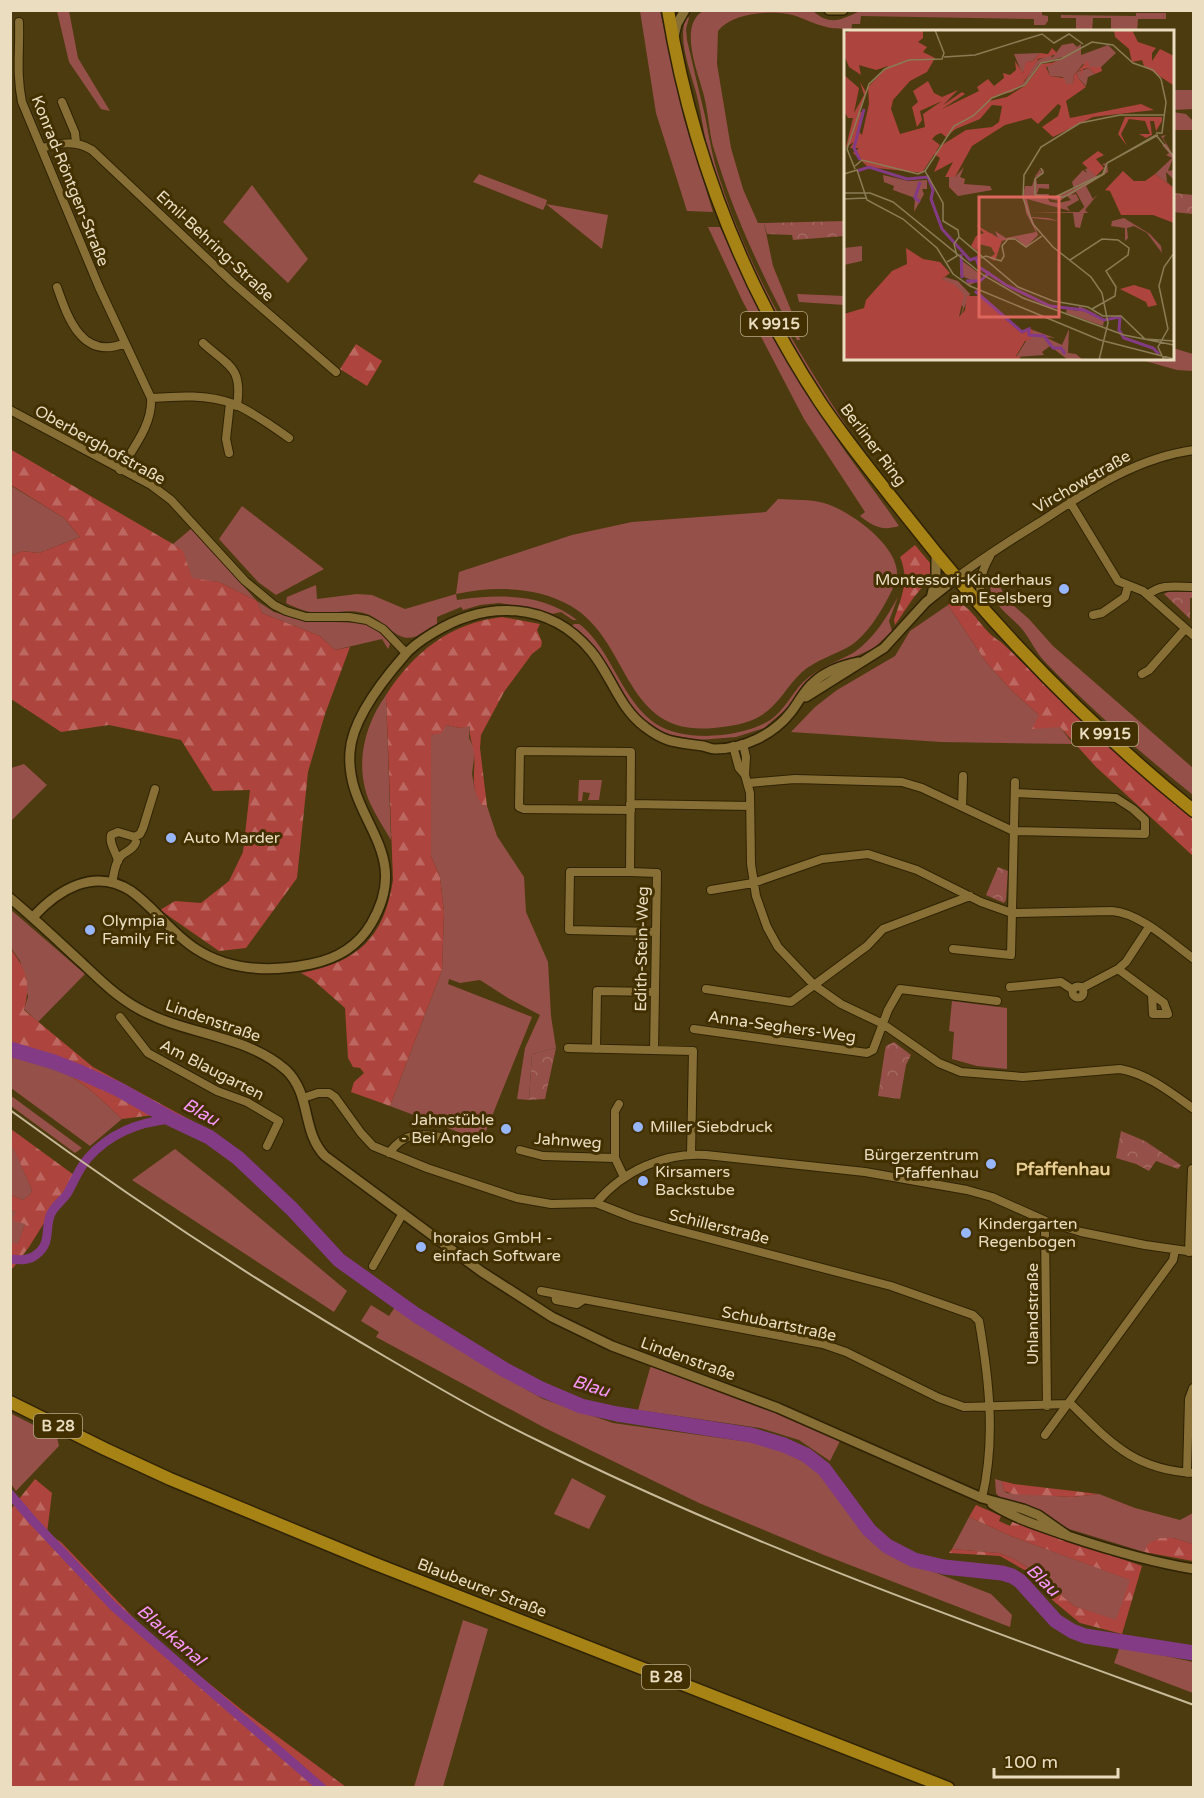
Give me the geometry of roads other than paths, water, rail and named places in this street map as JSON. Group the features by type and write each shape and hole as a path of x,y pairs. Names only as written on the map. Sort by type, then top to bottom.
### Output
{"main road":[{"name":"Berliner Ring","path":"668,10 686,99 701,153 728,227 750,277 788,350 820,401 955,579 986,614 1044,675 1113,741 1194,811"},
{"name":"Blaubeurer Straße","path":"10,1402 159,1474 373,1563 948,1788"}],"street":[{"path":"674,42 677,24 685,10"},
{"path":"829,10 843,10"},
{"name":"Konrad-Röntgen-Straße","path":"19,22 20,44 17,73 30,124 99,286 151,398"},
{"path":"42,148 76,143 75,132 62,102"},
{"name":"Emil-Behring-Straße","path":"76,143 92,150 233,282 336,372"},
{"path":"57,287 70,323 85,339 94,345 108,349 125,343"},
{"path":"203,343 229,364 234,371 239,388 226,439 229,453"},
{"path":"120,470 149,419 151,398 190,396 234,404 289,438"},
{"name":"Oberberghofstraße","path":"10,410 151,485 171,500 245,581 274,605 306,617 349,617 367,620 383,629 406,653"},
{"name":"Virchowstraße","path":"955,579 1071,502 1127,469 1154,458 1194,450"},
{"path":"1071,502 1118,581 1139,588 1148,594 1194,636"},
{"path":"931,598 936,578 936,554"},
{"path":"986,614 980,585 982,570 990,554"},
{"path":"33,917 49,900 77,884 87,881 112,882 131,892 197,950 221,962 234,966 266,969 310,964 339,955 351,947 367,930 383,894 386,879 381,848 353,787 350,768 351,742 361,717 406,653 435,632 466,616 496,610 539,616 553,621 568,630 589,649 600,662 631,715 643,726 660,737 678,744 715,749 743,744 775,728 799,701 884,648 931,598 955,579"},
{"path":"1093,615 1102,613 1125,597 1128,586"},
{"path":"1148,594 1162,586 1194,587"},
{"path":"1142,674 1149,670 1185,629"},
{"path":"743,744 746,757 746,779 750,793 750,853 753,883 764,917 778,947 814,985 841,1004 883,1024 939,1063 961,1072 1023,1077 1120,1069 1148,1077 1194,1109"},
{"path":"733,746 739,768 746,779"},
{"name":"Edith-Stein-Weg","path":"631,807 524,809 519,807 520,751 631,752 631,807 630,872 657,873 654,1050"},
{"path":"962,807 963,776"},
{"path":"746,779 902,782 914,785 1013,831 1145,834 1145,820 1116,798 1015,793"},
{"path":"953,949 1011,955 1015,782"},
{"path":"118,861 110,840 111,835 118,832 135,837 140,834 155,789"},
{"path":"631,807 750,806"},
{"path":"112,882 118,861 134,847 135,837"},
{"path":"711,890 753,883 822,859 868,854 917,870 970,896 1012,913 1120,912 1132,916 1194,959"},
{"path":"630,872 570,872 569,930 656,932"},
{"path":"706,989 791,1002 867,946 883,929 970,896"},
{"name":"Lindenstraße","path":"10,898 120,998 162,1020 259,1052 288,1072 300,1088 310,1128 320,1151 333,1163 512,1293 552,1317 633,1355 778,1408 982,1498 1001,1510 1122,1554 1194,1569"},
{"path":"1010,987 1061,982 1073,990 1073,995 1079,998 1083,993 1082,988 1118,969 1126,962 1149,927"},
{"path":"1118,969 1152,996"},
{"path":"883,1024 900,989 997,1001"},
{"path":"596,1049 597,991 655,992"},
{"name":"Am Blaugarten","path":"120,1017 148,1053 217,1091 247,1102 279,1121 267,1146"},
{"name":"Anna-Seghers-Weg","path":"694,1029 867,1053 873,1050 883,1024"},
{"path":"568,1048 693,1051 691,1154"},
{"name":"Schillerstraße","path":"303,1098 318,1093 329,1093 335,1097 369,1142 389,1153 427,1168 517,1198 551,1204 596,1203 634,1218 669,1228 891,1286 973,1315 977,1318 980,1327 989,1408 989,1465 982,1498"},
{"name":"Jahnweg","path":"619,1104 615,1111 615,1158 624,1177"},
{"path":"389,1153 397,1142 417,1134 447,1138"},
{"name":"Jahnweg","path":"520,1150 543,1156 615,1158"},
{"path":"596,1203 624,1177 655,1162 691,1154 865,1172 967,1190 1004,1202 1048,1222 1081,1232 1191,1251 1192,1169"},
{"path":"373,1266 403,1213"},
{"name":"Uhlandstraße","path":"1047,1406 1045,1228 1048,1222"},
{"path":"1045,1435 1173,1260 1175,1250"},
{"name":"Schubartstraße","path":"541,1291 821,1344 862,1359 954,1404 973,1408 989,1408 1068,1403"},
{"path":"1068,1403 1114,1446 1126,1454 1157,1466 1190,1473 1189,1399 1193,1388"}],"waterway":[{"name":"Blau","path":"10,1049 82,1073 118,1089 171,1119 209,1137 238,1158 292,1209 339,1260 416,1315 505,1370 541,1389 581,1406 617,1414 751,1435 784,1445 806,1455 824,1469 869,1530 887,1546 914,1560 944,1567 1012,1576 1020,1581 1056,1621 1085,1636 1194,1653"},
{"name":"Blaukanal","path":"10,1259 28,1259 41,1250 46,1241 51,1213 67,1194 85,1162 97,1149 115,1135 126,1130 171,1119"},
{"name":"Blaukanal","path":"10,1494 113,1606 322,1788"}],"railway":[{"path":"10,1110 152,1210 248,1273 346,1334 524,1434 622,1481 783,1551 1194,1705"}],"place":[{"name":"Montessori-Kinderhaus am Eselsberg","path":"1064,589"},
{"name":"Auto Marder","path":"171,838"},
{"name":"Olympia Family Fit","path":"90,930"},
{"name":"Miller Siebdruck","path":"638,1127"},
{"name":"Jahnstüble - Bei Angelo","path":"506,1129"},
{"name":"Bürgerzentrum Pfaffenhau","path":"991,1164"},
{"name":"Kirsamers Backstube","path":"643,1181"},
{"name":"Kindergarten Regenbogen","path":"966,1233"},
{"name":"horaios GmbH - einfach Software","path":"421,1247"}],"district":[{"name":"Pfaffenhau","path":"1063,1169"}]}
